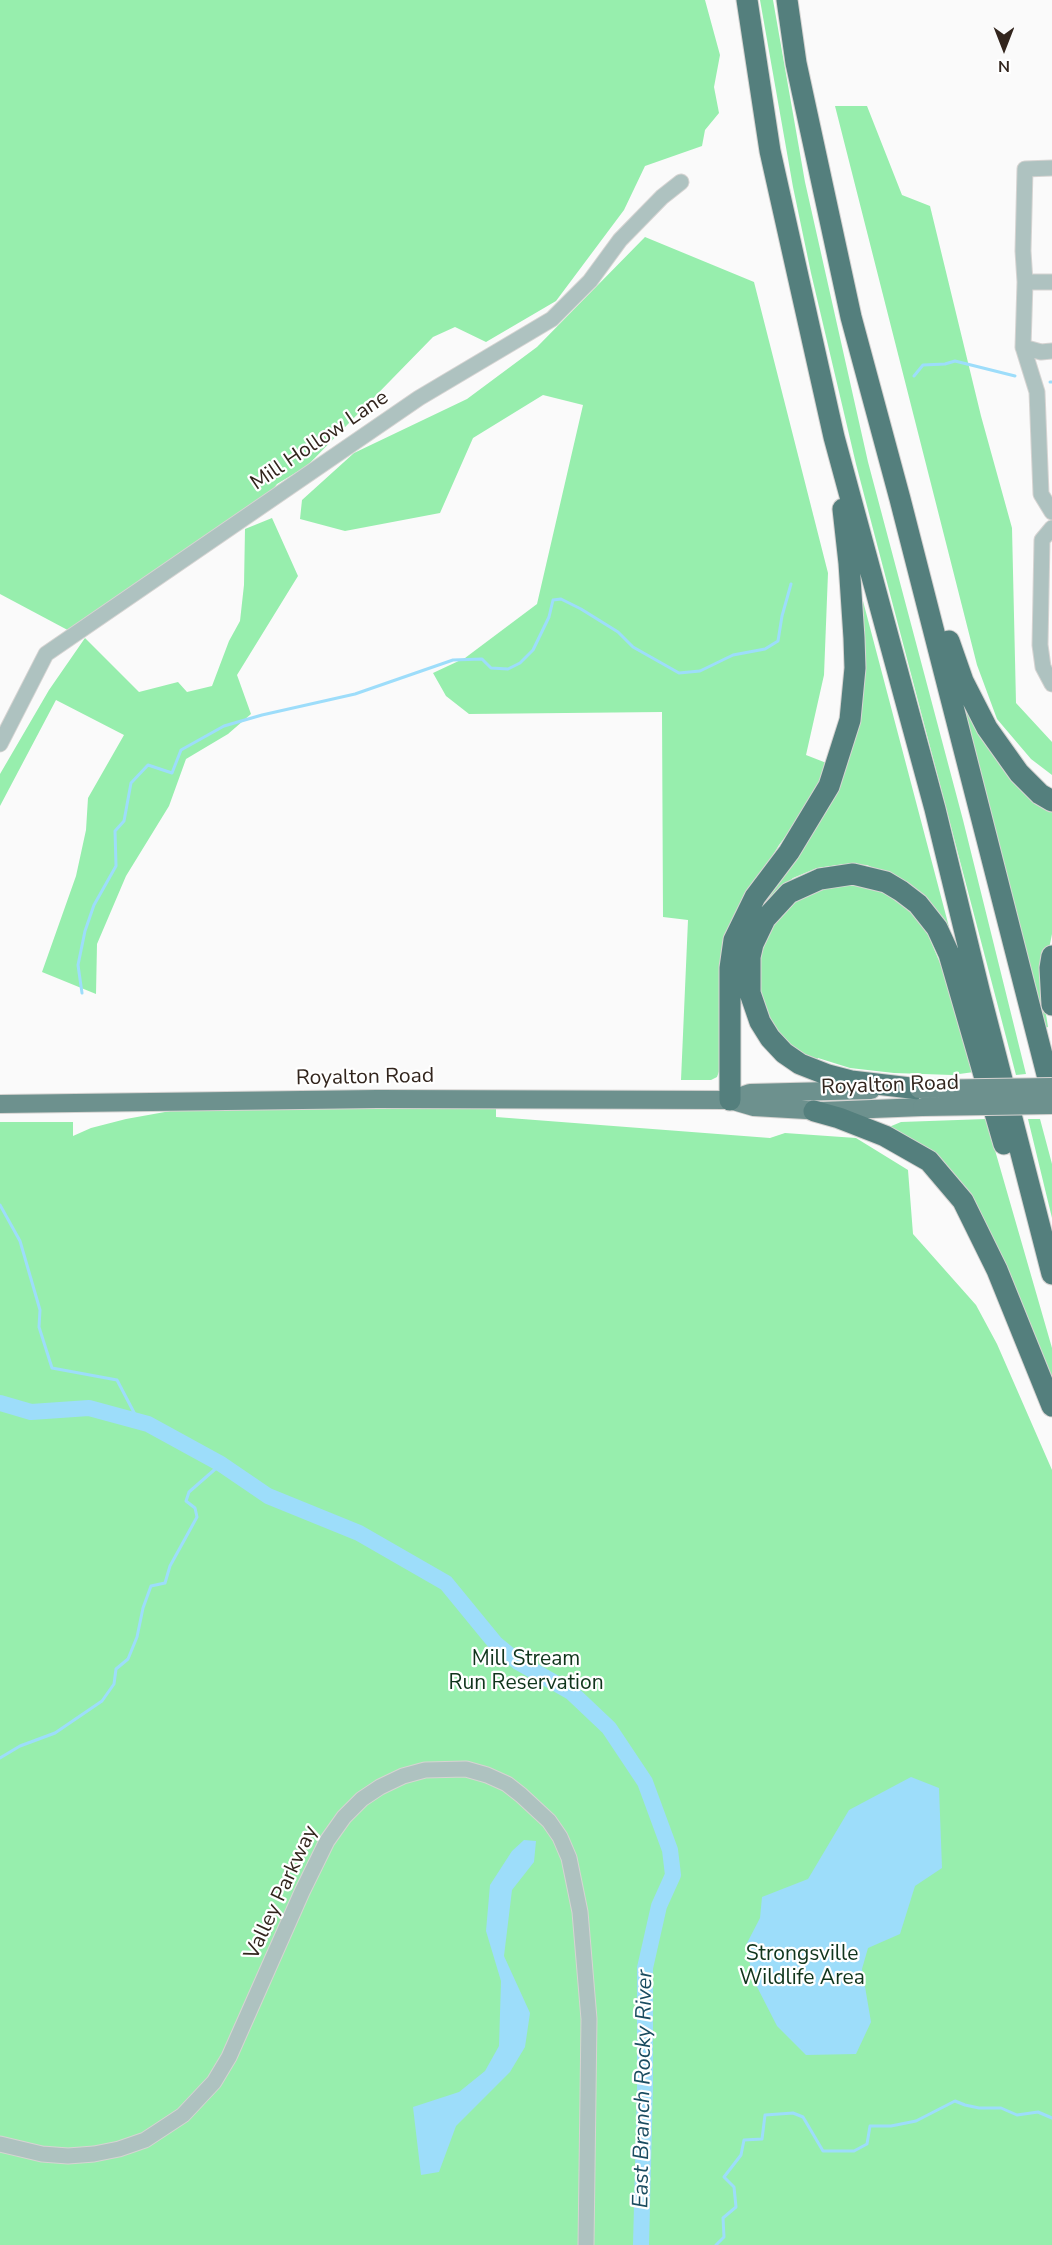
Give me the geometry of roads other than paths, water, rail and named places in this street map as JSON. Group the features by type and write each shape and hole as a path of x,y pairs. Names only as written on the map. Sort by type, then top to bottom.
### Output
{"highway":[{"path":"747,0 770,152 834,437 935,809 1052,1274"},
{"path":"787,0 796,63 851,317 900,499 1052,1094"},
{"path":"730,1100 730,968 734,940 755,897 789,852 829,786 850,720 854,677 854,638 849,563 834,437"},
{"path":"900,499 963,681 976,710 1019,773 1040,794 1052,801"},
{"path":"921,1098 828,1075 800,1064 784,1053 770,1038 760,1022 750,993 750,957 753,944 765,919 789,893 829,876 853,874 874,878 909,896 937,928 952,965 1027,1223 1046,1252"},
{"path":"1052,956 1050,968 1052,1005"},
{"path":"814,1111 885,1136 929,1161 963,1201 997,1270 1052,1406"}],"main road":[{"name":"Royalton Road","path":"0,1104 377,1099 730,1100 754,1107 814,1111 921,1098 1052,1088"},
{"name":"Royalton Road","path":"730,1100 750,1093 1052,1105"}],"street":[{"path":"1052,168 1025,169 1023,251 1025,282 1023,347 1037,392 1041,494 1052,512"},
{"name":"Mill Hollow Lane","path":"0,744 46,654 419,398 552,318 590,281 620,240 662,197 681,182"},
{"path":"1025,282 1052,282"},
{"path":"1023,347 1052,351"},
{"path":"1052,528 1042,540 1040,645 1042,668 1052,684"},
{"name":"Valley Parkway","path":"0,2144 42,2154 68,2156 94,2154 120,2149 145,2140 183,2115 214,2082 229,2057 302,1892 327,1840 344,1817 362,1799 398,1778 425,1770 466,1769 507,1784 549,1821 560,1837 572,1869 580,1912 589,2019 586,2245"}],"water":[{"path":"911,1777 939,1788 942,1868 915,1886 900,1934 868,1948 862,1969 871,2022 856,2054 806,2055 777,2026 753,1979 746,1945 760,1918 762,1897 808,1879 849,1810"},
{"path":"524,1840 536,1841 534,1862 512,1890 504,1956 530,2013 525,2047 510,2072 456,2126 439,2172 421,2175 413,2107 459,2092 485,2071 499,2046 501,1981 486,1931 490,1885 512,1851"}],"waterway":[{"path":"914,376 923,365 955,361 1015,376"},
{"path":"82,993 78,965 85,931 94,905 116,866 115,831 124,821 131,783 148,765 172,773 181,750 224,726 355,694 453,660 482,659 491,668 508,669 520,663 533,650 549,617 553,600 561,599 581,609 618,632 633,647 679,673 700,671 733,655 765,649 778,641 791,584"},
{"path":"0,1205 20,1241 40,1310 39,1327 52,1368 117,1380 139,1422"},
{"name":"East Branch Rocky River","path":"0,1403 31,1412 89,1408 148,1424 221,1464 268,1496 359,1533 446,1583 496,1644 518,1662 571,1692 609,1728 645,1782 670,1850 673,1875 659,1906 645,1968 641,2245"},
{"path":"0,1758 20,1746 55,1733 102,1701 114,1684 116,1669 128,1659 137,1637 143,1608 151,1586 165,1583 170,1566 197,1517 195,1508 186,1501 189,1492 221,1464"},
{"path":"716,2245 724,2237 723,2218 736,2207 734,2187 724,2177 741,2155 744,2140 762,2139 765,2115 793,2113 803,2117 823,2151 854,2151 867,2144 870,2126 891,2126 916,2121 955,2101 979,2108 1001,2108 1017,2115 1038,2112 1052,2118"}],"park label":[{"name":"Mill Stream Run Reservation","path":"526,1672"},
{"name":"Strongsville Wildlife Area","path":"802,1967"}]}
